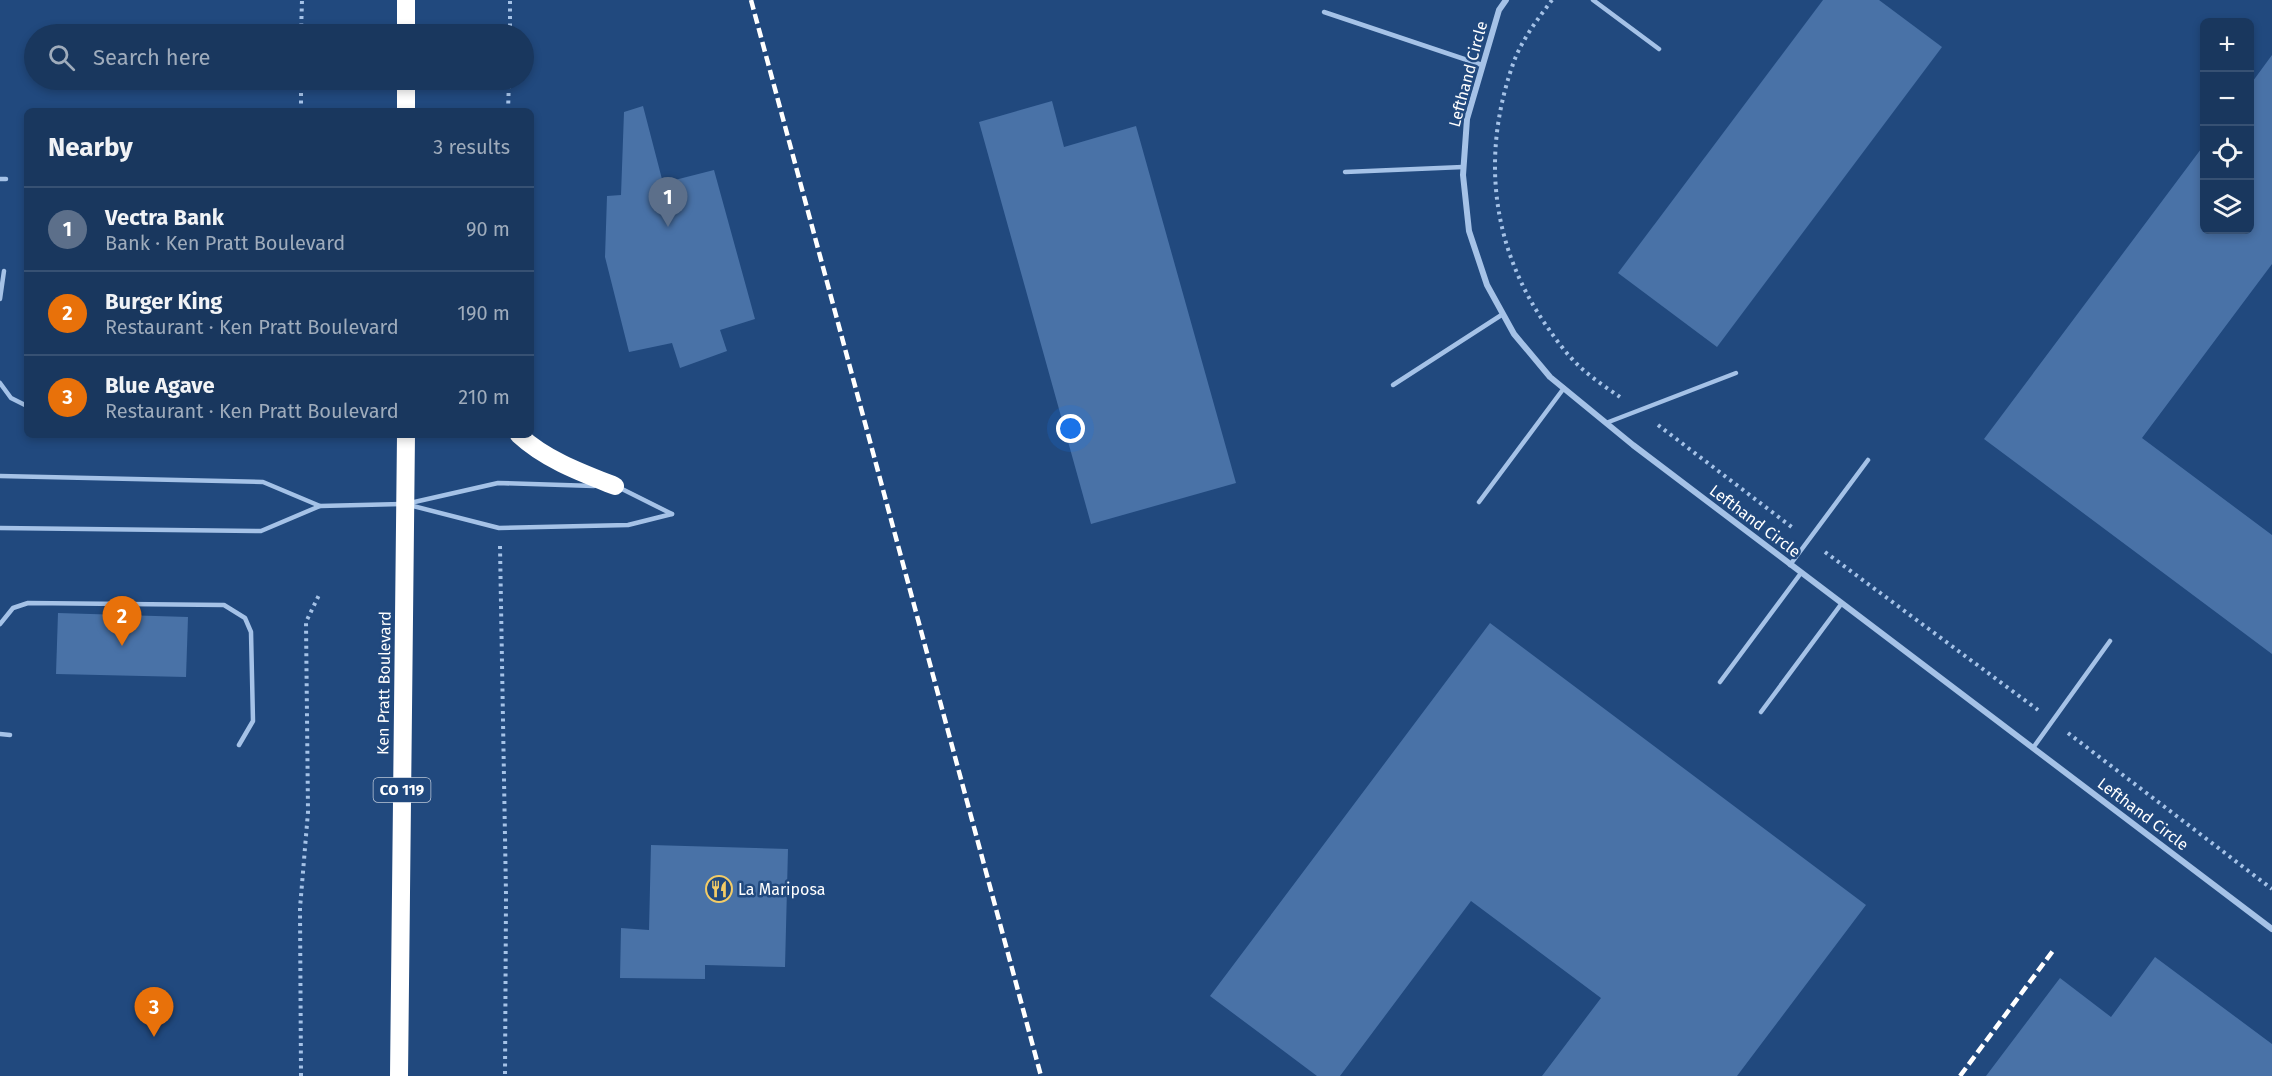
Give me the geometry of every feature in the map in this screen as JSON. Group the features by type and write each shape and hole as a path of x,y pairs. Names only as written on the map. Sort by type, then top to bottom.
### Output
{"highway":[{"path":"406,0 406,24"},
{"path":"406,90 406,108"},
{"name":"Ken Pratt Boulevard","path":"399,1076 406,438"},
{"path":"522,438 530,446 572,470 615,486"}],"street":[{"name":"Lefthand Circle","path":"1506,0 1499,10 1467,119 1463,167 1469,231 1487,285 1514,334 1550,377 1606,423 2272,929"}],"lane":[{"path":"1593,0 1659,49"},
{"path":"1324,12 1482,64"},
{"path":"1345,172 1463,167"},
{"path":"0,299 4,272"},
{"path":"1393,386 1503,314"},
{"path":"1606,423 1736,373"},
{"path":"0,383 10,398 24,405"},
{"path":"1479,502 1564,388"},
{"path":"1790,565 1868,460"},
{"path":"0,476 263,482 320,506"},
{"path":"0,528 261,531 320,506 406,504 498,483 615,486 672,514 628,525 499,528 406,504"},
{"path":"1720,682 1801,573"},
{"path":"0,624 13,609 28,603 224,605 245,618 251,632 253,721 239,745"},
{"path":"1761,712 1842,603"},
{"path":"2033,748 2110,641"},
{"path":"0,734 10,735"}],"path":[{"path":"302,0 302,24"},
{"path":"510,0 510,24"},
{"path":"1552,0 1534,23 1512,65 1501,107 1495,149 1495,194 1502,231 1517,276 1538,314 1555,338 1579,366 2053,721 2272,889"},
{"path":"301,90 301,108"},
{"path":"508,108 509,90"},
{"path":"499,528 502,568 505,1076"},
{"path":"301,1076 300,908 308,812 306,621 320,593"}],"building":[{"path":"1823,0 1879,0 1942,47 1717,347 1618,273"},
{"path":"2272,55 2272,264 2142,438 2272,535 2272,654 1984,439 2200,150 2200,234 2254,234 2254,80"},
{"path":"1052,101 1064,147 1136,126 1236,483 1091,524 979,122"},
{"path":"643,106 663,183 714,170 755,319 720,330 727,351 680,368 672,343 629,352 605,257 607,196 621,195 624,112"},
{"path":"58,613 188,617 186,677 56,674"},
{"path":"1490,623 1866,905 1737,1076 1542,1076 1601,998 1471,901 1340,1076 1317,1076 1210,996"},
{"name":"La Mariposa","path":"651,845 788,849 785,967 705,965 705,979 620,978 621,928 649,930"},
{"path":"2155,957 2272,1044 2272,1076 1986,1076 2060,978 2111,1017"}],"railway":[{"path":"751,0 1041,1076"},
{"path":"1960,1076 2055,948"}],"place":[{"name":"Vectra Bank","path":"668,227"},
{"name":"Burger King","path":"122,646"},
{"name":"La Mariposa","path":"719,889"},
{"name":"Blue Agave","path":"154,1037"}]}
